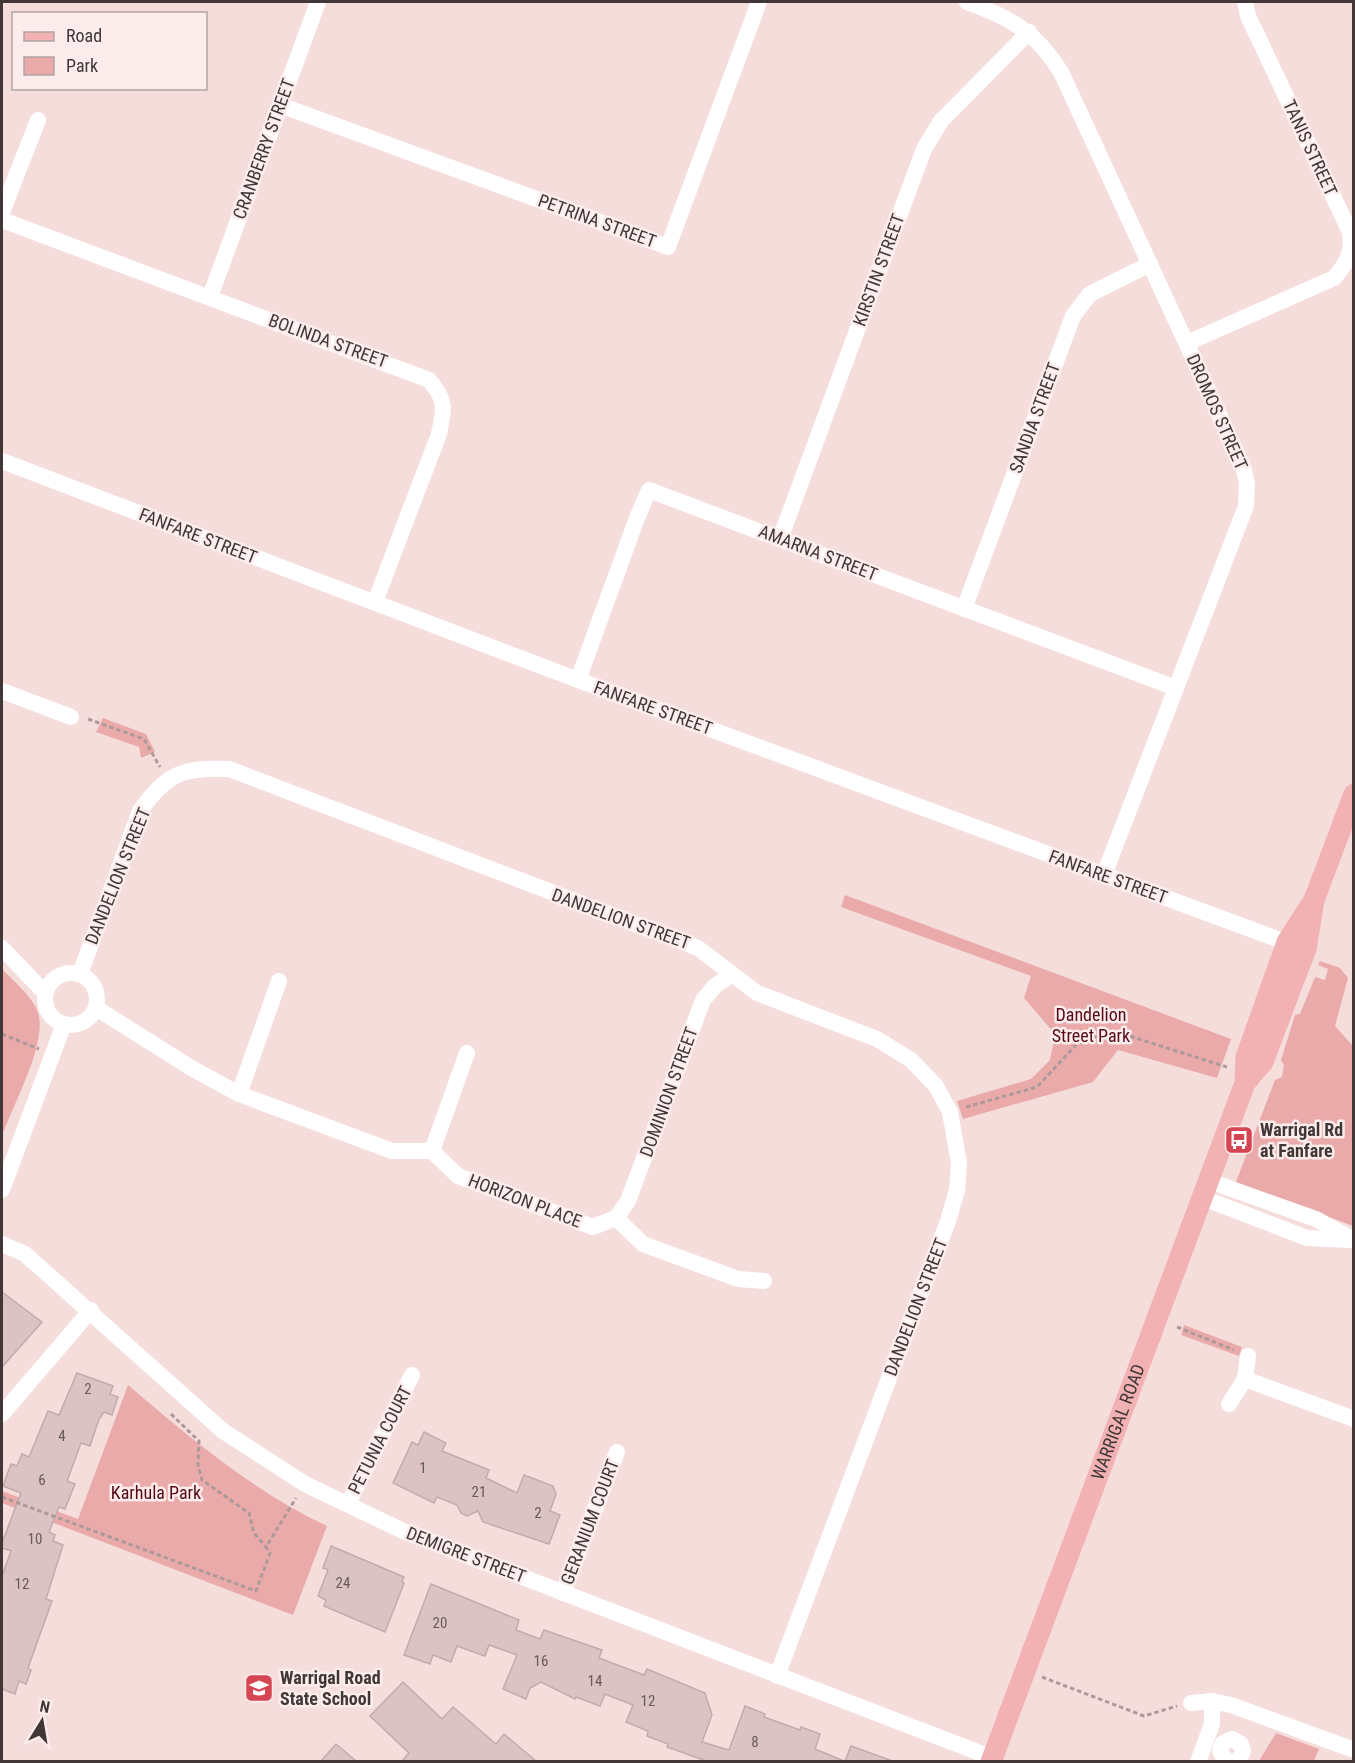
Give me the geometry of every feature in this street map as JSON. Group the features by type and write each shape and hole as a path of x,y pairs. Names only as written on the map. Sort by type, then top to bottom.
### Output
{"main road":[{"name":"WARRIGAL ROAD","path":"992,1760 1245,1083 1246,1057 1296,946 1353,794"}],"street":[{"name":"CRANBERRY STREET","path":"210,297 318,2"},
{"name":"PETRINA STREET","path":"280,105 668,247 759,2"},
{"name":"DROMOS STREET","path":"967,2 993,11 1029,32 1047,50 1061,72 1243,466 1247,483 1246,506 1104,875"},
{"name":"TANIS STREET","path":"1187,343 1334,278 1347,264 1352,246 1350,232 1248,16 1245,2"},
{"name":"KIRSTIN STREET","path":"780,539 924,149 941,121 1029,32"},
{"path":"2,212 38,120"},
{"name":"BOLINDA STREET","path":"2,220 429,380 441,393 444,409 439,434 375,602"},
{"name":"SANDIA STREET","path":"964,609 1073,316 1090,294 1150,264"},
{"name":"FANFARE STREET","path":"2,461 578,680 1296,946"},
{"name":"AMARNA STREET","path":"578,680 649,490 1176,688"},
{"path":"2,691 71,717"},
{"name":"DANDELION STREET","path":"80,974 141,811 156,790 167,779 197,768 229,769 698,948 757,993 877,1039 911,1060 936,1086 950,1112 959,1163 957,1190 948,1221 777,1676"},
{"path":"2,948 45,993 46,1008 50,1016 64,1024 81,1023 89,1018 96,1008 95,988 90,980 80,974 67,973 58,976 45,993"},
{"name":"DOMINION STREET","path":"616,1218 628,1201 703,1000 715,986 732,974"},
{"path":"239,1094 279,981"},
{"path":"96,1008 193,1069 239,1094 392,1151 432,1151 467,1053"},
{"path":"2,1190 64,1024"},
{"name":"HORIZON PLACE","path":"432,1151 458,1176 593,1227 616,1218"},
{"path":"1206,1190 1307,1238 1353,1240"},
{"path":"616,1218 643,1244 738,1279 764,1281"},
{"name":"DEMIGRE STREET","path":"2,1244 25,1254 91,1310 223,1431 305,1484 403,1531 992,1760"},
{"path":"2,1414 91,1310"},
{"path":"1229,1404 1245,1379 1248,1356"},
{"name":"PETUNIA COURT","path":"348,1504 412,1375"},
{"path":"1245,1379 1353,1419"},
{"name":"GERANIUM COURT","path":"563,1593 617,1452"},
{"path":"1198,1761 1212,1724 1212,1701"},
{"path":"1191,1703 1212,1701 1253,1712 1353,1750"},
{"path":"1212,1724 1226,1741 1221,1747 1221,1754 1232,1761"}],"path":[{"path":"71,717 89,720 144,739 167,779"},
{"path":"2,1034 52,1055"},
{"path":"950,1112 1037,1087 1076,1045 1094,1037 1123,1034 1227,1067"},
{"path":"1177,1327 1248,1356"},
{"path":"2,1497 256,1592 270,1553 254,1533 249,1513 202,1480 198,1465 199,1440 171,1414"},
{"path":"266,1546 305,1484"},
{"path":"1026,1671 1144,1716 1191,1703"}],"green space":[{"path":"103,718 146,734 155,752 141,758 139,747 96,732"},
{"name":"Dandelion Street Park","path":"845,895 1231,1039 1217,1078 1118,1050 1093,1082 963,1119 957,1101 1031,1079 1050,1060 1055,1034 1024,998 1031,976 841,907"},
{"path":"1320,961 1340,968 1348,978 1335,1026 1353,1046 1353,1226 1236,1182 1275,1080 1282,1077 1284,1065 1281,1060 1295,1015 1300,1014 1315,977 1325,980 1328,969 1318,965"},
{"path":"2,969 24,991 37,1009 40,1029 33,1060 2,1136"},
{"path":"1184,1325 1242,1347 1239,1356 1181,1335"},
{"name":"Karhula Park","path":"128,1385 199,1444 248,1480 273,1497 327,1526 293,1615 2,1503 2,1491 78,1519"},
{"path":"1276,1733 1319,1749 1314,1761 1259,1761"}],"building":[{"path":"2,1292 42,1322 2,1367"},
{"path":"77,1373 113,1386 110,1394 118,1397 112,1415 104,1412 99,1419 90,1446 81,1443 67,1481 75,1484 65,1509 59,1507 49,1532 55,1535 53,1541 63,1545 46,1599 52,1601 28,1668 31,1670 26,1684 19,1681 15,1694 2,1689 2,1576 11,1551 2,1548 2,1543 21,1493 3,1486 11,1464 17,1466 22,1454 29,1457 48,1411 59,1415"},
{"path":"424,1432 446,1443 442,1451 489,1470 486,1478 517,1493 524,1475 553,1486 556,1494 550,1511 560,1515 549,1544 483,1522 478,1511 467,1516 461,1513 457,1505 437,1497 434,1503 393,1483 412,1442 418,1445"},
{"path":"331,1546 404,1577 402,1582 404,1583 385,1632 324,1606 326,1600 318,1596 328,1570 323,1568"},
{"path":"431,1584 519,1620 516,1630 540,1639 544,1630 602,1650 599,1658 644,1675 647,1669 705,1693 712,1715 702,1742 729,1750 745,1706 765,1714 764,1717 800,1730 801,1727 820,1734 815,1749 844,1761 706,1761 667,1747 668,1744 647,1736 648,1731 626,1722 633,1705 605,1694 600,1706 576,1697 575,1699 541,1682 530,1688 526,1699 503,1689 517,1655 489,1645 485,1656 457,1646 451,1662 433,1655 430,1664 404,1655"},
{"path":"403,1682 442,1719 453,1707 496,1744 504,1734 536,1761 402,1761 409,1753 370,1716"},
{"path":"336,1744 356,1761 321,1761"},
{"path":"851,1746 890,1760 845,1761"}],"place":[{"name":"Warrigal Rd at Fanfare","path":"1239,1140"},
{"name":"Warrigal Road State School","path":"259,1688"}]}
